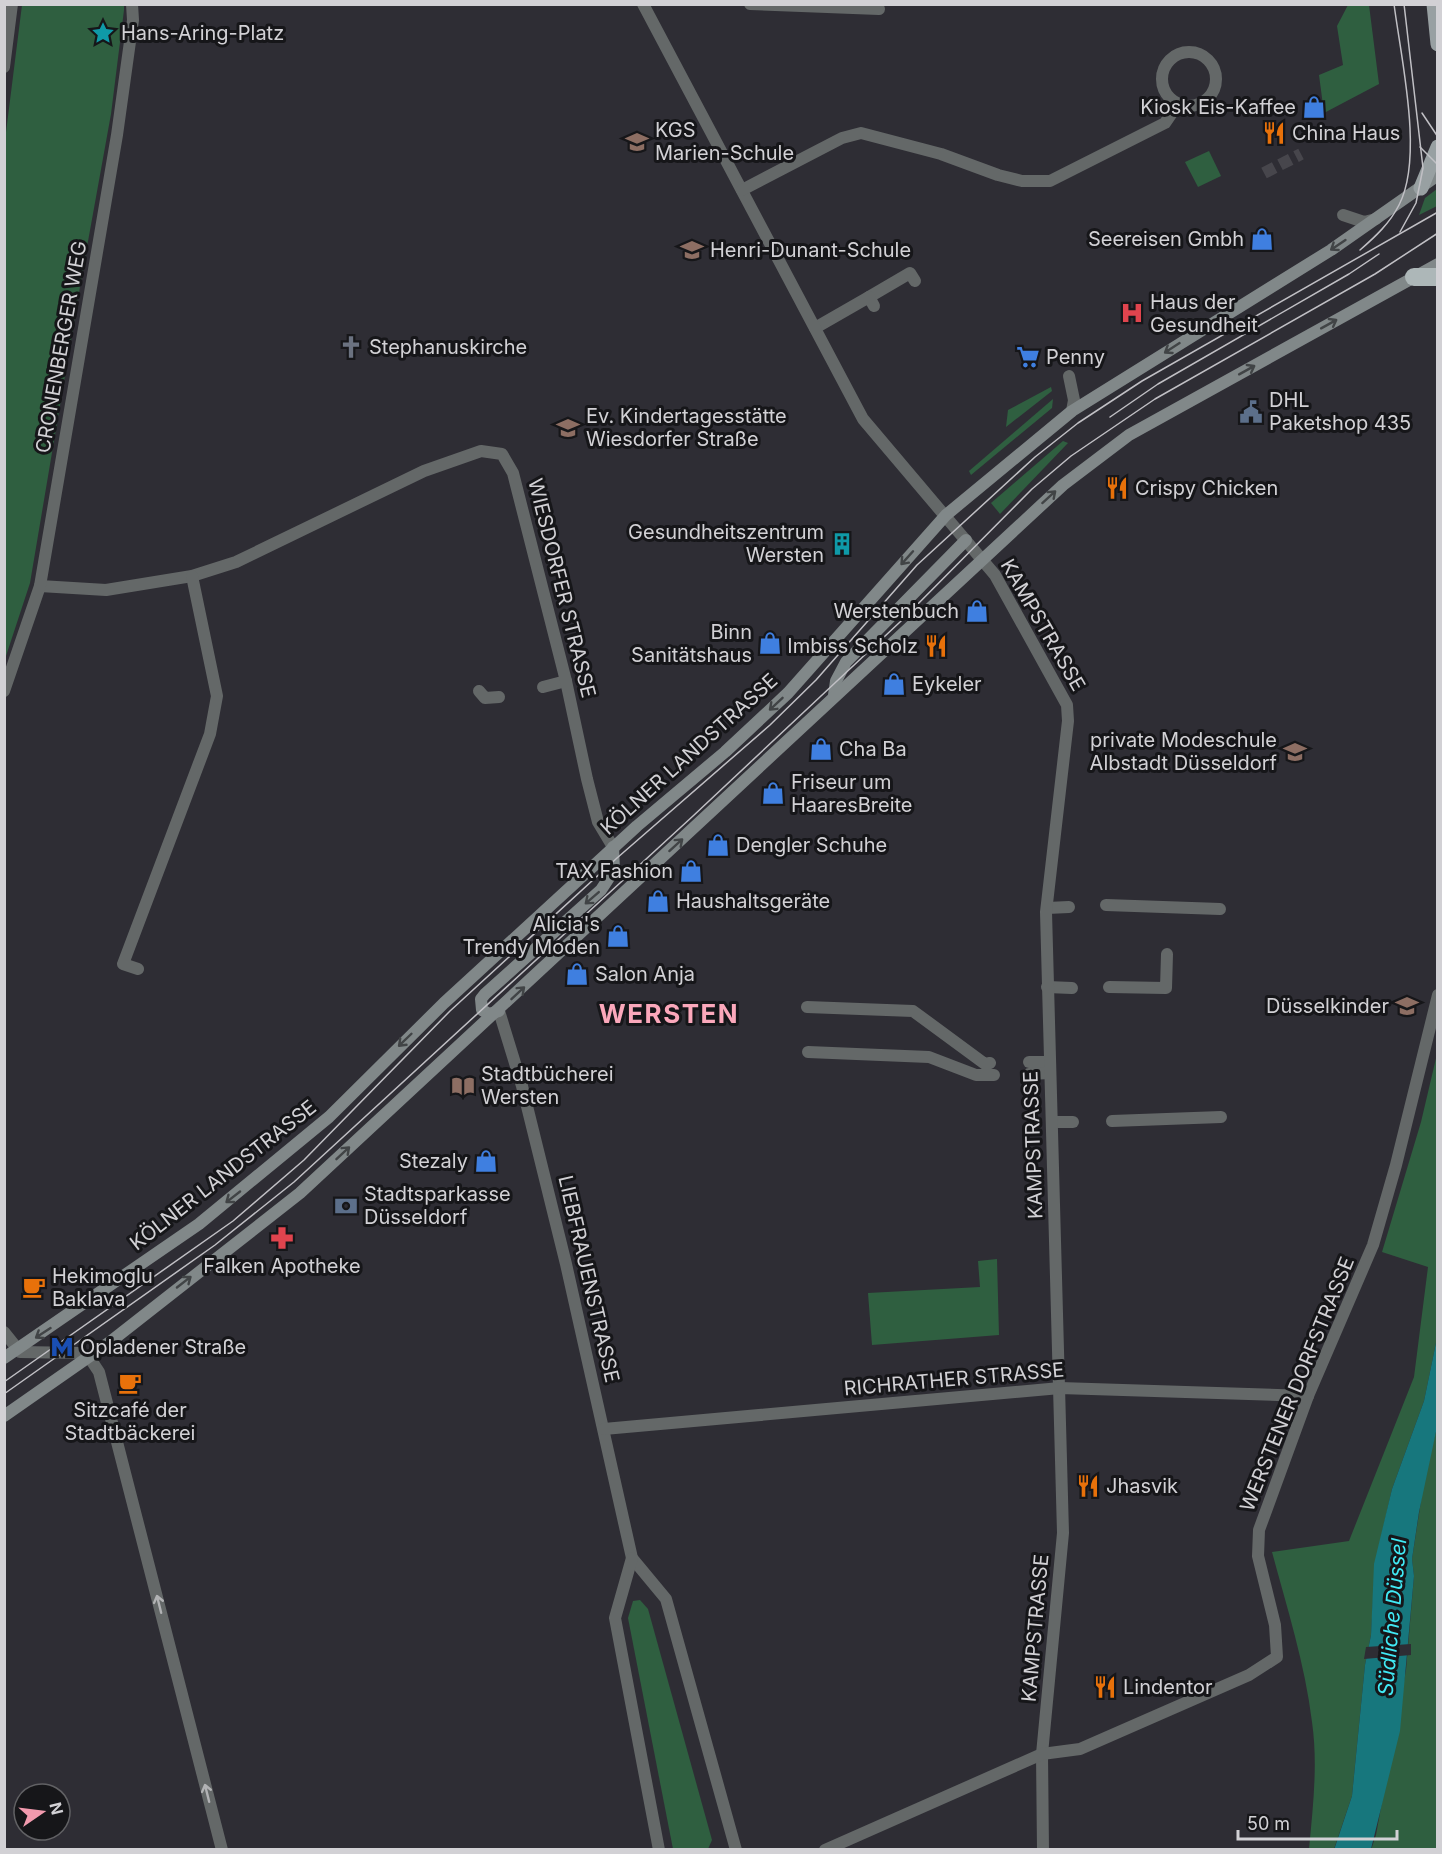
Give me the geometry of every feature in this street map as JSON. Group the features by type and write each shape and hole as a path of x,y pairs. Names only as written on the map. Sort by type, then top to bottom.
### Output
{"highway":[{"path":"1414,277 1437,277"}],"main road":[{"path":"1434,4 1437,45"},
{"path":"1420,188 1437,147"},
{"name":"KÖLNER LANDSTRASSE","path":"4,1358 199,1224 279,1161 329,1117 437,1010 613,847 725,752 788,693 946,515 1072,411 1377,219 1437,175"},
{"path":"4,1416 89,1357 300,1193 1063,484 1129,435 1437,264"},
{"path":"834,695 836,681 846,662 966,540"},
{"path":"498,1011 489,1014 482,1010 481,999 601,890 614,870 613,847"}],"street":[{"path":"4,67 12,4"},
{"name":"CRONENBERGER WEG","path":"4,691 40,586 117,135 133,20 132,4"},
{"name":"KAMPSTRASSE","path":"643,4 863,419 995,576 1064,695 1068,713 1047,908 1047,987 1063,1533 1042,1754"},
{"path":"750,4 879,9"},
{"path":"1181,52 1199,53 1213,64 1216,73 1214,91 1200,104 1191,106 1178,104 1165,91 1162,82 1166,64 1181,52"},
{"path":"742,190 842,138 861,134 941,154 998,175 1022,181 1050,181 1165,123 1178,104"},
{"path":"1344,215 1364,222 1377,219"},
{"path":"815,328 871,301 910,273 915,281"},
{"path":"1069,376 1074,400 1072,411"},
{"name":"WIESDORFER STRASSE","path":"40,586 106,590 192,576 236,562 424,471 481,451 502,454 513,473 566,681 598,822 613,847"},
{"path":"138,969 123,964 210,734 217,696 192,576"},
{"path":"543,687 566,681"},
{"path":"479,691 485,698 499,697"},
{"path":"1106,905 1220,909"},
{"path":"1047,908 1069,907"},
{"path":"1109,987 1166,988 1167,954"},
{"path":"1047,987 1072,988"},
{"name":"WERSTENER DORFSTRASSE","path":"1042,1754 1080,1749 1249,1675 1277,1657 1275,1624 1260,1569 1257,1542 1308,1396 1373,1245 1396,1165 1437,995"},
{"path":"807,1007 913,1011 992,1069 976,1075 929,1057 808,1052"},
{"name":"LIEBFRAUENSTRASSE","path":"498,1011 531,1124 604,1429 632,1558 666,1599 736,1850"},
{"path":"1029,1068 1050,1067"},
{"path":"1112,1120 1221,1118"},
{"path":"1052,1122 1073,1122"},
{"path":"4,1332 17,1350 27,1354 81,1353 89,1357 99,1372 222,1850"},
{"name":"RICHRATHER STRASSE","path":"604,1429 1060,1388 1308,1396"},
{"name":"LIEBFRAUENSTRASSE","path":"632,1558 615,1618 659,1850"},
{"path":"825,1850 1042,1754 1043,1850"}],"green space":[{"path":"124,4 124,10 111,114 30,583 5,659 4,148 22,5"},
{"path":"1348,5 1369,5 1379,84 1324,113 1319,75 1343,65 1337,26"},
{"path":"1209,151 1221,176 1198,187 1185,162"},
{"path":"1437,189 1437,206 1419,215 1425,198"},
{"path":"1051,387 1052,391 1006,427 1008,410"},
{"path":"1053,399 1052,408 971,475 969,471"},
{"path":"1063,441 1068,443 1000,514 991,503"},
{"path":"1437,1054 1437,1338 1424,1401 1392,1489 1375,1564 1371,1635 1365,1665 1352,1796 1334,1849 1309,1849 1315,1770 1314,1738 1300,1657 1272,1552 1349,1541 1414,1377 1428,1267 1382,1252 1421,1122"},
{"path":"997,1259 999,1335 872,1345 868,1293 980,1287 978,1261"},
{"path":"1437,1427 1437,1849 1371,1850 1376,1835 1406,1670 1414,1576 1412,1559 1425,1475"},
{"path":"640,1600 648,1609 712,1840 708,1849 673,1849 628,1618 633,1601"}],"water":[{"name":"Südliche Düssel","path":"1437,1338 1437,1427 1419,1512 1412,1559 1414,1576 1400,1731 1371,1849 1334,1850 1352,1796 1365,1665 1371,1635 1374,1564 1392,1489 1424,1401"}],"pier":[{"path":"1411,1644 1411,1655 1364,1659 1366,1647"}],"tunnel":[{"path":"1264,173 1301,154"}],"tram line":[{"path":"1360,250 1382,229 1399,205 1406,185 1410,161 1408,107 1394,4"},
{"path":"1400,232 1416,203 1423,168 1404,4"},
{"path":"1422,113 1438,137"},
{"path":"1420,147 1438,165"},
{"path":"4,1382 233,1221 304,1160 450,1011 617,858 770,725 816,680 917,565 1035,457 1078,423 1142,381 1438,212"},
{"path":"4,1394 215,1245 294,1182 693,816 900,622 1032,489 1071,456 1155,399 1375,274 1438,233"},
{"path":"1110,417 1158,384 1349,274 1379,254"}],"place":[{"name":"Hans-Aring-Platz","path":"103,33"},
{"name":"Kiosk Eis-Kaffee","path":"1314,107"},
{"name":"China Haus","path":"1274,133"},
{"name":"KGS Marien-Schule","path":"637,142"},
{"name":"Seereisen Gmbh","path":"1262,239"},
{"name":"Henri-Dunant-Schule","path":"692,250"},
{"name":"Haus der Gesundheit","path":"1132,313"},
{"name":"Stephanuskirche","path":"351,347"},
{"name":"Penny","path":"1028,357"},
{"name":"DHL Paketshop 435","path":"1251,412"},
{"name":"Ev. Kindertagesstätte Wiesdorfer Straße","path":"568,428"},
{"name":"Crispy Chicken","path":"1117,488"},
{"name":"Gesundheitszentrum Wersten","path":"842,544"},
{"name":"Werstenbuch","path":"977,611"},
{"name":"Binn Sanitätshaus","path":"770,643"},
{"name":"Imbiss Scholz","path":"936,646"},
{"name":"Eykeler","path":"894,684"},
{"name":"Cha Ba","path":"821,749"},
{"name":"private Modeschule Albstadt Düsseldorf","path":"1295,752"},
{"name":"Friseur um HaaresBreite","path":"773,793"},
{"name":"Dengler Schuhe","path":"718,845"},
{"name":"TAX Fashion","path":"691,871"},
{"name":"Haushaltsgeräte","path":"658,901"},
{"name":"Alicia's Trendy Moden","path":"618,936"},
{"name":"Salon Anja","path":"577,974"},
{"name":"Düsselkinder","path":"1407,1006"},
{"name":"Stadtbücherei Wersten","path":"463,1086"},
{"name":"Stezaly","path":"486,1161"},
{"name":"Stadtsparkasse Düsseldorf","path":"346,1206"},
{"name":"Falken Apotheke","path":"282,1238"},
{"name":"Hekimoglu Baklava","path":"34,1287"},
{"name":"Opladener Straße","path":"62,1347"},
{"name":"Sitzcafé der Stadtbäckerei","path":"130,1383"},
{"name":"Jhasvik","path":"1088,1486"},
{"name":"Lindentor","path":"1105,1687"}],"district":[{"name":"WERSTEN","path":"669,1013"}]}
